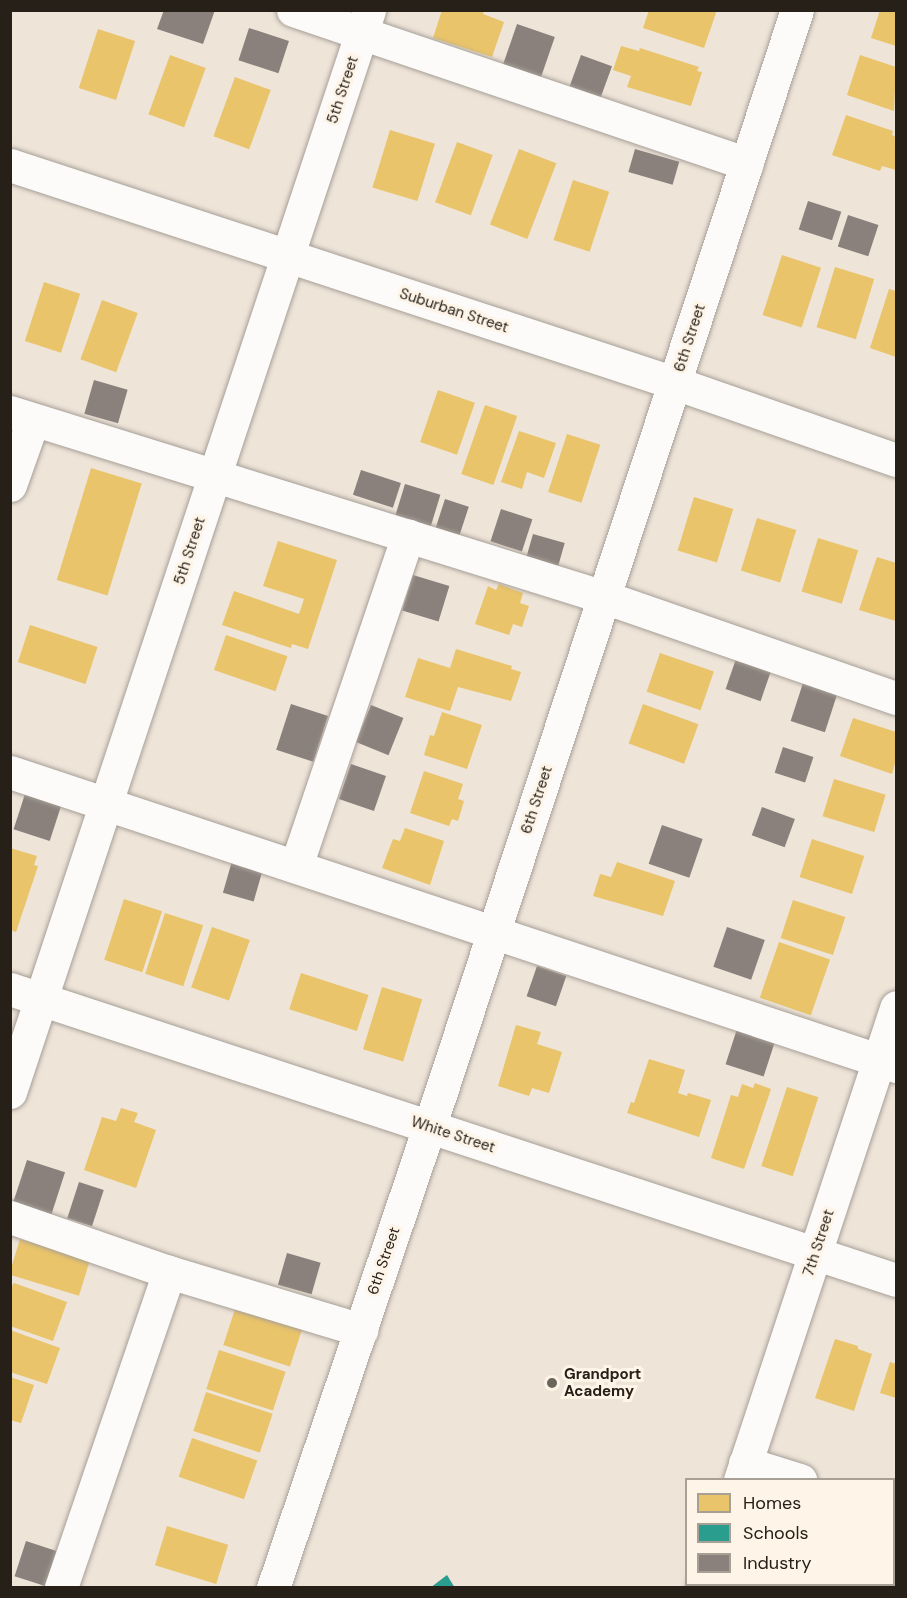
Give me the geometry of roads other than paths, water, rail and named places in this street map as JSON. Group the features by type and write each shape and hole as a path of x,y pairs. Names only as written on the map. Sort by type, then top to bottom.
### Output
{"street":[{"path":"293,10 365,22 747,165"},
{"name":"6th Street","path":"273,1587 429,1127 797,10"},
{"name":"5th Street","path":"10,1092 365,22"},
{"name":"Suburban Street","path":"10,165 675,383 897,460"},
{"path":"10,485 22,416 216,474 604,597 897,698"},
{"path":"296,866 408,535"},
{"path":"10,772 888,1063"},
{"name":"White Street","path":"10,989 897,1280"},
{"name":"7th Street","path":"742,1471 815,1254 888,1063 897,1007"},
{"path":"10,1217 169,1272 361,1330"},
{"path":"61,1587 169,1272"},
{"path":"742,1471 793,1478"}],"place":[{"name":"Grandport Academy","path":"552,1383"}]}
